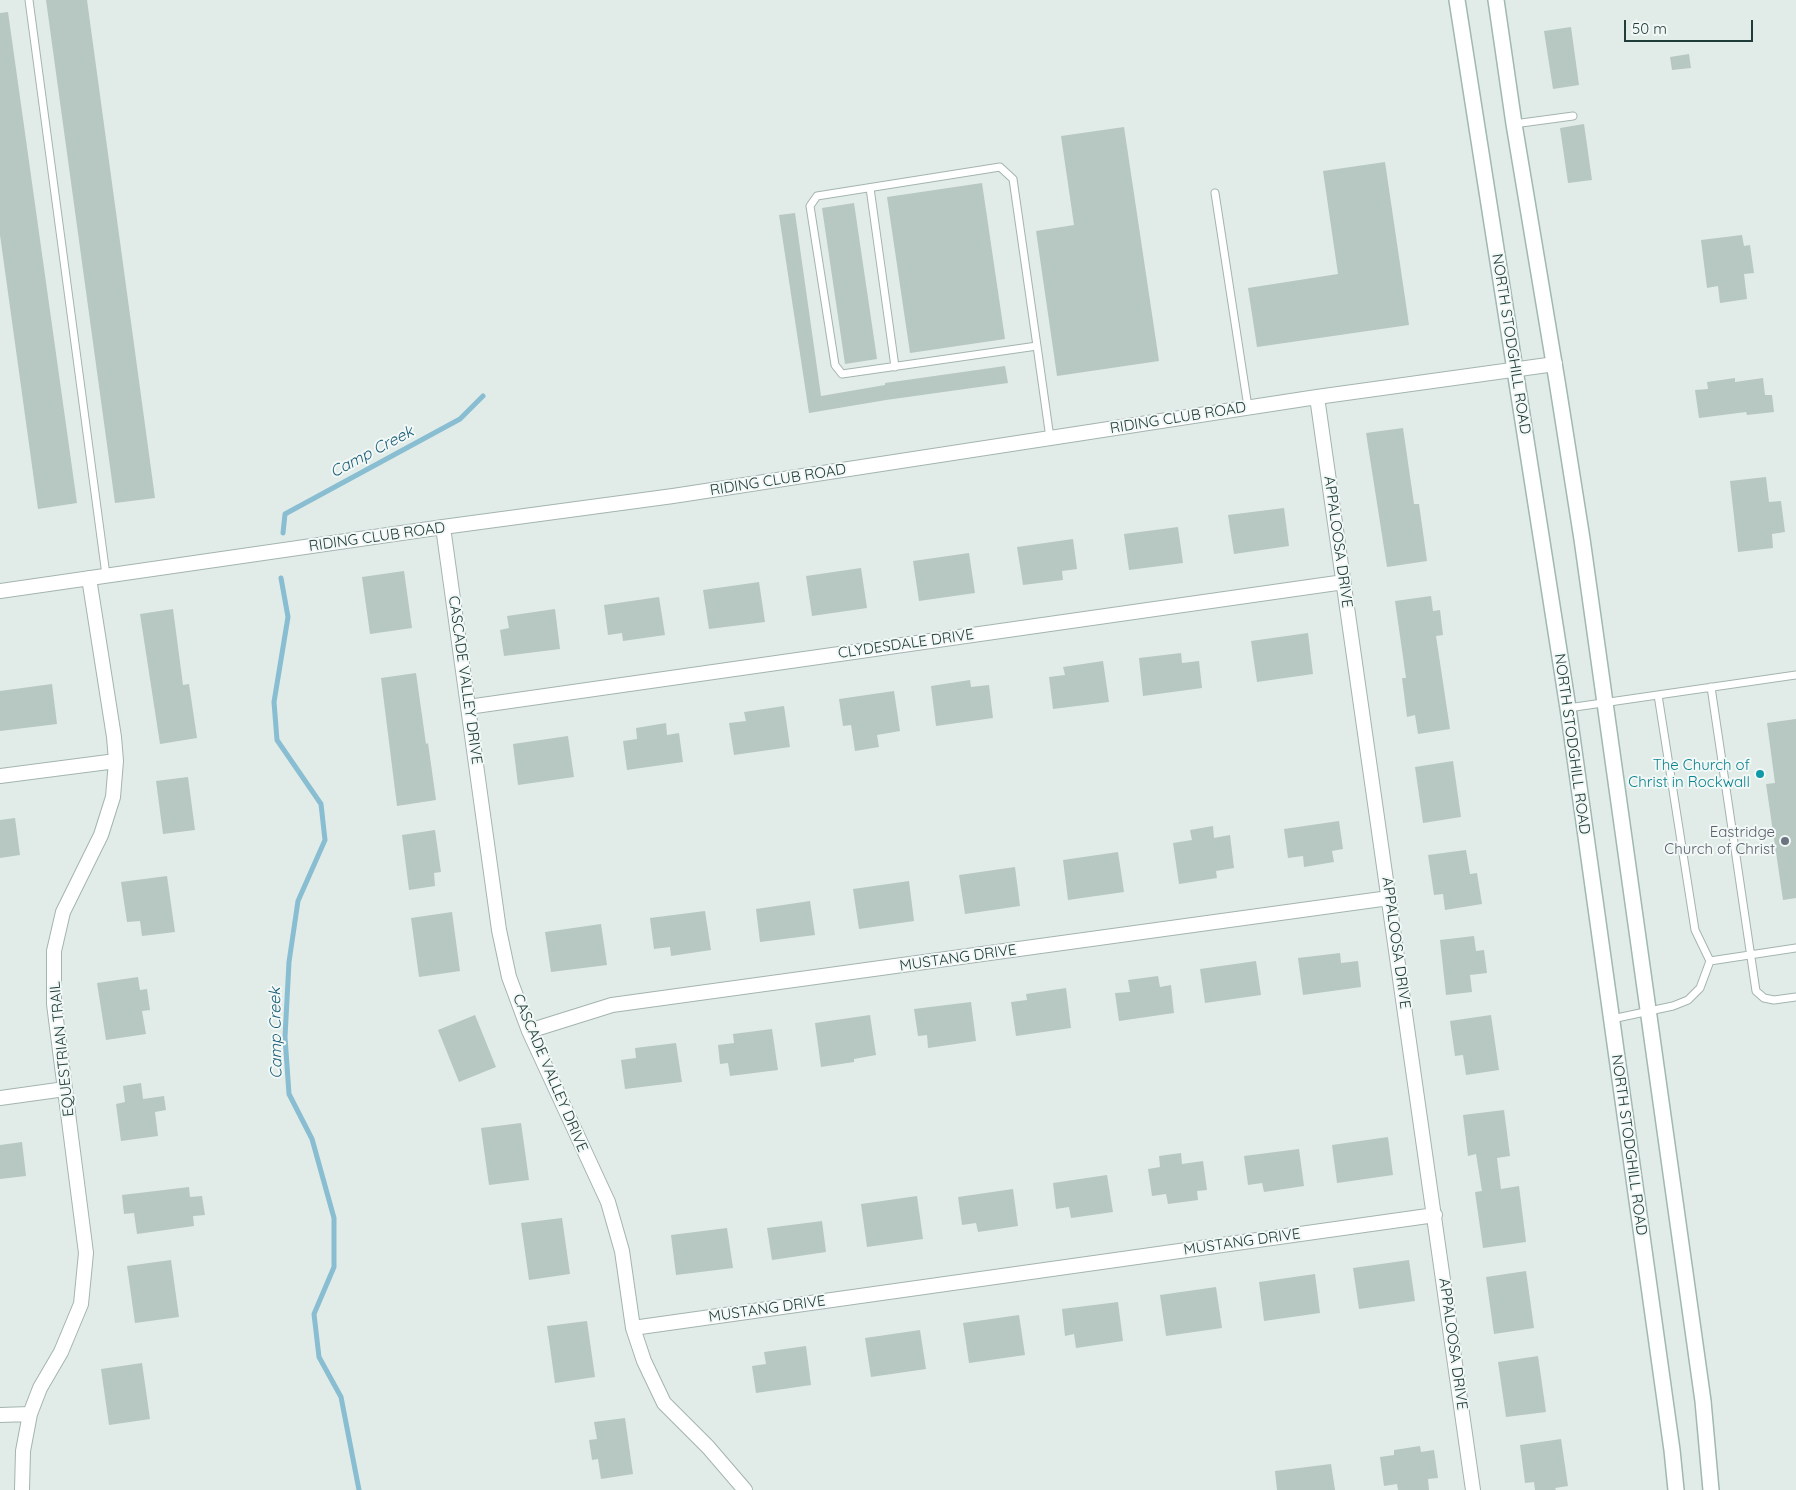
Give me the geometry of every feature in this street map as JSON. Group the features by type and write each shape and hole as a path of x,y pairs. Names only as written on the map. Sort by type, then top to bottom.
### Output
{"main road":[{"name":"NORTH STODGHILL ROAD","path":"1457,0 1568,708 1672,1450 1676,1490"},
{"path":"1496,0 1514,124 1555,364 1582,539 1702,1391 1711,1490"}],"street":[{"name":"RIDING CLUB ROAD","path":"0,591 673,496 1248,407 1555,364"},
{"name":"APPALOOSA DRIVE","path":"1317,397 1473,1490"},
{"name":"CASCADE VALLEY DRIVE","path":"444,527 499,930 509,977 529,1031 608,1202 622,1251 633,1328 644,1361 664,1403 708,1447 745,1490"},
{"name":"EQUESTRIAN TRAIL","path":"22,1490 22,1451 30,1414 40,1388 61,1352 81,1304 86,1253 54,1004 54,951 63,912 101,835 113,797 116,761 114,737 89,578"},
{"name":"CLYDESDALE DRIVE","path":"468,707 1344,582"},
{"path":"0,776 116,761"},
{"name":"MUSTANG DRIVE","path":"529,1031 612,1005 1390,898"},
{"path":"0,1098 65,1088"},
{"name":"MUSTANG DRIVE","path":"633,1328 1435,1215"},
{"path":"0,1415 30,1414"}],"lane":[{"path":"30,0 106,575"},
{"path":"1514,124 1573,116"},
{"path":"1037,346 842,374 834,365 810,206 817,196 1000,167 1013,178 1037,346 1050,438"},
{"path":"870,188 895,367"},
{"path":"1215,193 1248,407"},
{"path":"1568,708 1796,675"},
{"path":"1710,688 1756,990 1764,998 1774,1000 1796,997"},
{"path":"1612,1019 1674,1006 1688,1000 1700,988 1710,961 1695,930 1658,695"},
{"path":"1710,961 1796,948"}],"building":[{"path":"46,0 87,0 155,498 115,503"},
{"path":"8,12 77,503 38,509 0,235 0,13"},
{"path":"1571,27 1579,85 1553,89 1544,31"},
{"path":"1689,54 1691,68 1672,70 1670,57"},
{"path":"1584,124 1592,180 1568,183 1560,128"},
{"path":"1124,127 1159,361 1057,376 1036,231 1074,225 1061,136"},
{"path":"1385,162 1409,325 1257,347 1248,288 1338,274 1323,171"},
{"path":"982,183 1005,339 910,353 887,197"},
{"path":"854,203 877,359 845,364 822,208"},
{"path":"795,213 821,396 885,385 885,383 1005,366 1008,383 809,413 779,215"},
{"path":"1742,235 1744,246 1750,245 1754,273 1744,274 1747,299 1720,303 1718,286 1707,288 1701,240"},
{"path":"1735,378 1735,382 1763,378 1765,395 1772,395 1774,412 1747,415 1746,412 1699,418 1695,390 1708,389 1707,382"},
{"path":"1403,428 1414,504 1419,504 1427,561 1387,567 1366,433"},
{"path":"1766,477 1769,502 1781,501 1785,532 1772,534 1773,548 1738,552 1730,481"},
{"path":"1284,508 1289,546 1234,554 1228,515"},
{"path":"1178,527 1183,563 1129,570 1124,534"},
{"path":"1073,539 1077,569 1062,571 1063,580 1023,585 1017,547"},
{"path":"969,553 975,593 919,601 913,561"},
{"path":"861,568 867,608 812,616 806,576"},
{"path":"404,571 412,628 370,634 362,577"},
{"path":"759,582 765,622 709,629 703,590"},
{"path":"1431,596 1433,611 1440,610 1443,635 1436,636 1450,729 1418,734 1415,715 1407,717 1402,678 1406,678 1395,601"},
{"path":"659,597 665,635 623,641 622,633 608,635 604,605"},
{"path":"173,609 183,685 189,684 197,738 160,744 140,614"},
{"path":"555,609 560,649 504,656 500,630 509,628 507,616"},
{"path":"1308,633 1313,674 1257,682 1251,641"},
{"path":"1181,653 1182,663 1199,661 1202,688 1143,696 1139,658"},
{"path":"1103,661 1109,702 1053,709 1049,677 1065,675 1063,667"},
{"path":"416,673 436,800 397,806 381,678"},
{"path":"970,680 971,687 989,685 993,718 936,726 931,686"},
{"path":"52,684 57,724 0,731 0,691"},
{"path":"894,691 900,731 877,735 879,747 855,751 851,725 843,726 839,699"},
{"path":"784,706 790,747 734,755 729,723 746,721 744,712"},
{"name":"Eastridge Church of Christ","path":"1796,719 1796,898 1783,900 1766,784 1775,783 1767,723"},
{"path":"666,723 667,735 679,733 683,762 627,770 623,741 637,739 636,728"},
{"path":"568,736 574,777 518,785 513,744"},
{"path":"1453,761 1461,817 1423,823 1415,767"},
{"path":"188,777 195,830 163,834 156,781"},
{"path":"15,818 20,855 0,858 0,820"},
{"path":"1339,821 1343,849 1332,851 1334,862 1304,867 1303,856 1288,858 1284,829"},
{"path":"1213,826 1214,838 1230,835 1234,868 1216,871 1217,878 1179,884 1173,843 1192,840 1190,830"},
{"path":"435,830 441,872 434,873 435,886 409,890 402,835"},
{"path":"1466,850 1470,874 1477,873 1482,904 1445,910 1443,894 1434,895 1428,855"},
{"path":"1118,852 1124,892 1068,900 1063,860"},
{"path":"1015,867 1020,906 965,914 959,875"},
{"path":"167,876 175,932 142,936 140,921 127,922 121,882"},
{"path":"909,881 914,921 859,929 853,889"},
{"path":"810,901 815,935 760,942 756,909"},
{"path":"705,911 711,950 671,956 670,947 654,949 650,918"},
{"path":"452,912 460,971 419,977 411,918"},
{"path":"601,924 607,965 551,972 545,932"},
{"path":"1474,936 1476,951 1484,950 1487,973 1470,975 1472,992 1446,995 1440,940"},
{"path":"1340,953 1341,963 1358,961 1361,987 1303,995 1298,958"},
{"path":"1256,961 1261,995 1205,1003 1200,969"},
{"path":"1158,976 1160,987 1171,985 1174,1013 1119,1021 1115,993 1130,992 1128,980"},
{"path":"138,977 140,990 147,989 150,1010 142,1011 146,1034 106,1040 97,983"},
{"path":"1066,988 1071,1028 1016,1036 1011,1002 1027,1000 1026,994"},
{"path":"971,1002 976,1041 928,1048 927,1035 918,1036 914,1009"},
{"path":"475,1015 496,1067 459,1082 438,1030"},
{"path":"870,1015 876,1055 854,1059 854,1062 821,1067 815,1023"},
{"path":"1491,1015 1499,1070 1466,1075 1463,1055 1455,1056 1450,1021"},
{"path":"772,1029 778,1070 730,1076 728,1063 720,1064 718,1045 734,1043 733,1034"},
{"path":"676,1043 682,1082 625,1089 621,1060 636,1058 635,1048"},
{"path":"141,1083 143,1099 164,1096 166,1110 155,1112 158,1136 121,1141 116,1104 125,1102 123,1086"},
{"path":"1504,1110 1510,1156 1497,1158 1501,1189 1519,1186 1526,1242 1483,1248 1475,1192 1482,1191 1476,1154 1468,1156 1463,1115"},
{"path":"521,1123 529,1180 489,1185 481,1128"},
{"path":"1388,1137 1393,1175 1337,1183 1332,1145"},
{"path":"22,1142 26,1176 0,1179 0,1145"},
{"path":"1299,1149 1304,1186 1264,1192 1262,1183 1248,1185 1244,1156"},
{"path":"1181,1153 1182,1164 1203,1161 1207,1190 1197,1191 1198,1200 1168,1204 1166,1194 1152,1196 1148,1169 1160,1167 1159,1156"},
{"path":"1107,1175 1113,1212 1071,1218 1069,1207 1056,1209 1053,1183"},
{"path":"189,1187 190,1197 202,1196 205,1215 193,1216 194,1226 137,1234 134,1213 124,1214 122,1195"},
{"path":"1013,1189 1018,1226 978,1232 976,1223 962,1225 958,1197"},
{"path":"917,1196 923,1239 867,1247 861,1204"},
{"path":"562,1218 570,1274 529,1280 521,1223"},
{"path":"822,1221 826,1252 772,1260 767,1228"},
{"path":"727,1228 733,1268 676,1275 671,1235"},
{"path":"171,1260 179,1317 135,1323 127,1266"},
{"path":"1409,1260 1415,1301 1359,1309 1353,1268"},
{"path":"1526,1271 1534,1328 1494,1334 1486,1277"},
{"path":"1315,1274 1320,1313 1264,1321 1259,1282"},
{"path":"1216,1287 1222,1328 1166,1336 1160,1295"},
{"path":"1118,1302 1123,1341 1076,1348 1074,1334 1065,1336 1062,1309"},
{"path":"1019,1315 1025,1355 969,1363 963,1323"},
{"path":"587,1321 595,1377 555,1383 547,1326"},
{"path":"920,1330 926,1369 871,1377 865,1338"},
{"path":"806,1346 811,1385 756,1393 752,1366 766,1364 764,1352"},
{"path":"1538,1356 1546,1412 1506,1417 1498,1362"},
{"path":"142,1363 150,1419 109,1425 101,1369"},
{"path":"625,1418 633,1474 601,1479 598,1459 592,1460 589,1440 597,1439 594,1422"},
{"path":"1561,1439 1568,1486 1555,1488 1556,1490 1535,1490 1534,1482 1525,1483 1520,1445"},
{"path":"1420,1446 1421,1452 1434,1450 1438,1478 1428,1479 1429,1490 1398,1490 1397,1484 1384,1486 1380,1457 1394,1455 1394,1450"},
{"path":"1331,1464 1335,1490 1277,1490 1275,1471"}],"waterway":[{"name":"Camp Creek","path":"283,533 285,514 460,419 483,396"},
{"name":"Camp Creek","path":"281,578 288,617 274,702 277,740 321,804 325,840 298,901 289,962 285,1037 289,1094 312,1139 334,1218 334,1267 314,1314 319,1357 341,1397 359,1490"}],"place":[{"name":"The Church of Christ in Rockwall","path":"1760,774"},
{"name":"Eastridge Church of Christ","path":"1785,841"}]}
